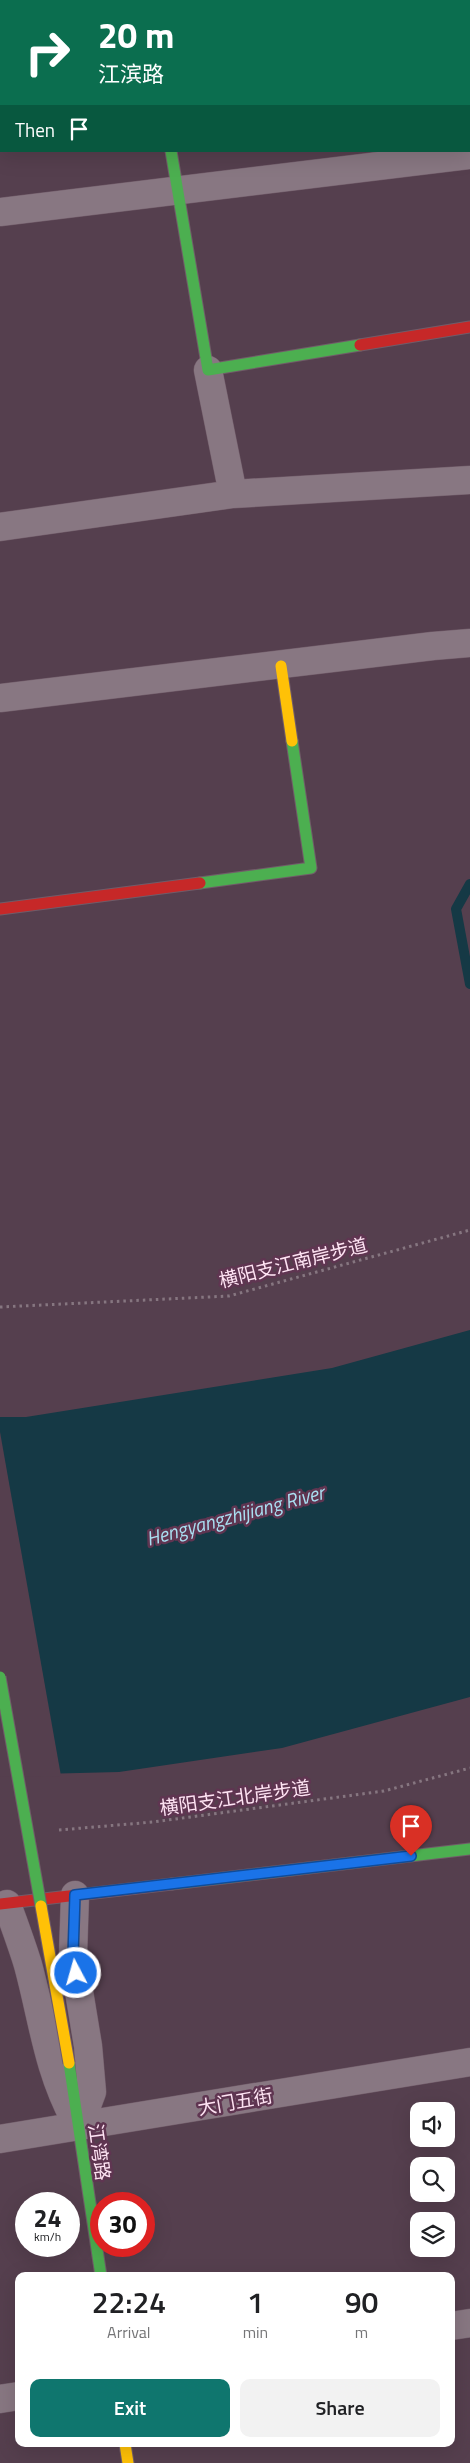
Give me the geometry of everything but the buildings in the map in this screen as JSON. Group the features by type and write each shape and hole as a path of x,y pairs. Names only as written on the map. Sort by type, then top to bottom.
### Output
{"street":[{"path":"171,152 208,370 233,494"},
{"path":"0,212 470,156"},
{"path":"208,370 470,327"},
{"path":"0,527 233,494 470,480"},
{"path":"0,698 470,643"},
{"path":"0,909 311,868 282,666"},
{"name":"江湾路","path":"0,1677 69,2063 100,2272"},
{"path":"79,2128 61,2094 46,2045 28,1966 3,1904 470,1849"},
{"path":"75,1895 73,1955 88,2046 92,2092 79,2128"},
{"name":"大门五街","path":"0,2139 79,2128 470,2062"},
{"path":"455,2325 470,2323"},
{"path":"0,2399 15,2397"},
{"path":"126,2447 128,2463"}],"path":[{"name":"横阳支江南岸步道","path":"0,1307 229,1296 470,1230"},
{"name":"横阳支江北岸步道","path":"28,1832 153,1822 384,1791 470,1768"}],"water":[{"name":"Hengyangzhijiang River","path":"470,1330 470,1697 282,1748 119,1772 0,1775 0,1417 26,1417 332,1368"}],"pier":[{"path":"0,1432 61,1776 0,1777"}],"waterway":[{"path":"470,884 456,909 470,984"}],"traffic: fast":[{"path":"171,152 208,370 360,345"},
{"path":"200,883 311,868 292,741"},
{"path":"0,1677 41,1906"},
{"path":"172,1884 470,1849"},
{"path":"69,2063 100,2272"}],"traffic: slow":[{"path":"281,666 292,741"},
{"path":"41,1906 69,2063"},
{"path":"125,2447 128,2463"}],"traffic: jam":[{"path":"360,345 470,327"},
{"path":"0,909 200,883"},
{"path":"0,1904 172,1884"}],"route":[{"path":"76,1973 73,1955 75,1895 411,1856"}]}
